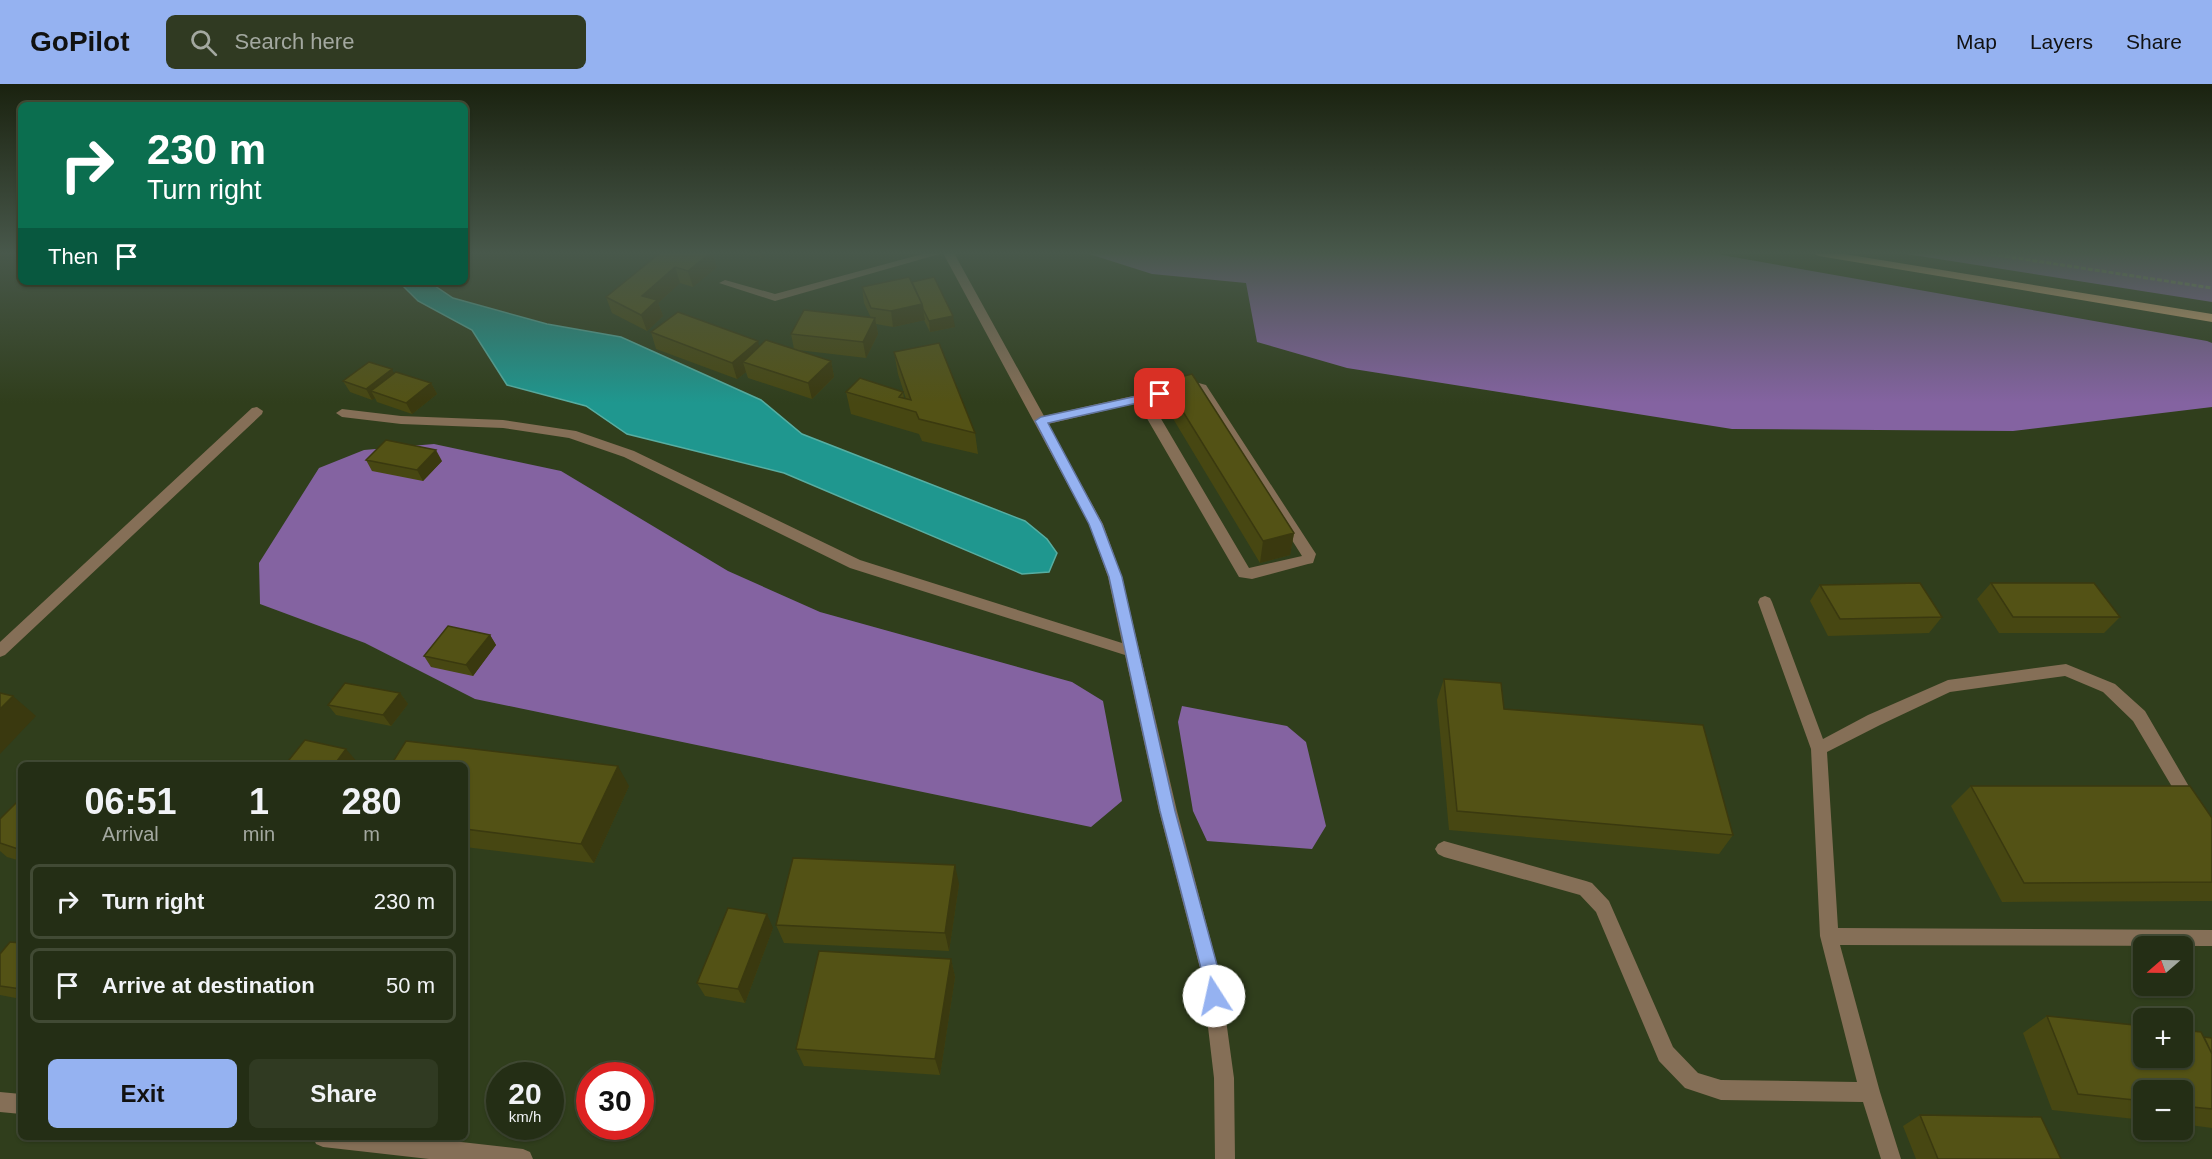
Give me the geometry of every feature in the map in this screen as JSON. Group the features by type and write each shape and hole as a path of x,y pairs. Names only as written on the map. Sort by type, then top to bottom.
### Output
{"main road":[{"path":"2122,303 2212,318"}],"street":[{"path":"976,303 1096,524 1115,577 1168,811 1211,976 1224,1078 1225,1159"},
{"path":"1041,421 1142,398 1196,386 1202,388 1309,554 1308,559 1252,574 1244,573 1142,398"},
{"path":"0,651 257,411"},
{"path":"342,413 401,420 503,424 571,434 629,454 855,564 1133,652"},
{"path":"1766,602 1819,749 1828,936 1870,1092 1891,1159"},
{"path":"1819,749 1874,720 1948,686 2066,670 2109,688 2139,716 2200,819"},
{"path":"1444,849 1586,889 1604,908 1666,1054 1692,1081 1721,1090 1870,1092"},
{"path":"1828,936 2212,938"},
{"path":"0,1102 18,1104"},
{"path":"350,1140 523,1159"}],"shaded area":[{"path":"1250,303 1994,303 2212,343 2212,407 2013,431 1732,429 1347,368 1257,342"},
{"path":"434,444 561,471 728,571 820,612 1072,682 1103,701 1122,801 1091,827 475,699 365,643 260,604 259,563 319,468 364,450"},
{"path":"1182,706 1287,726 1306,742 1326,826 1312,849 1207,841 1193,811 1178,722"}],"water":[{"path":"422,303 472,303 547,324 621,337 761,400 802,434 1025,521 1047,539 1057,553 1049,572 1022,574 784,473 627,434 586,406 507,385 472,330"}],"building":[{"path":"618,303 654,303 641,315"},
{"path":"869,303 922,304 891,311 871,308"},
{"path":"947,303 953,316 929,321 922,304"},
{"path":"804,310 875,318 863,342 791,334"},
{"path":"678,312 758,341 732,363 651,332"},
{"path":"766,340 831,361 808,383 743,362"},
{"path":"939,343 975,433 919,419 916,412 846,392 860,378 903,392 899,397 911,400 894,352"},
{"path":"369,362 392,369 366,389 343,381"},
{"path":"396,372 431,383 406,403 371,391"},
{"path":"1192,374 1294,533 1263,541 1164,381"},
{"path":"386,440 436,450 417,470 366,460"},
{"path":"1920,583 1942,617 1840,619 1820,585"},
{"path":"1991,583 2094,583 2120,617 2013,617"},
{"path":"448,626 490,635 466,665 424,656"},
{"path":"1444,679 1501,683 1504,709 1703,725 1733,835 1457,811"},
{"path":"345,683 400,693 383,715 328,705"},
{"path":"0,693 13,696 0,709"},
{"path":"305,740 346,749 336,762 287,762"},
{"path":"406,741 618,766 581,844 468,829 468,762 393,762"},
{"path":"1971,786 2190,786 2212,818 2212,882 2024,883"},
{"path":"18,801 18,849 0,843 0,819"},
{"path":"793,858 955,865 945,933 776,925"},
{"path":"728,908 767,914 738,989 697,983"},
{"path":"10,942 18,943 18,989 0,986 0,954"},
{"path":"819,951 951,959 935,1059 796,1049"},
{"path":"2047,1016 2133,1025 2133,1068 2193,1068 2193,1031 2201,1032 2212,1054 2212,1109 2193,1107 2193,1080 2133,1080 2133,1100 2078,1094"},
{"path":"2204,1037 2212,1038 2212,1054"},
{"path":"1920,1115 2041,1117 2061,1159 1938,1159"}],"route":[{"path":"1160,394 1041,421 1096,524 1115,577 1168,811 1211,976 1214,996"}]}
